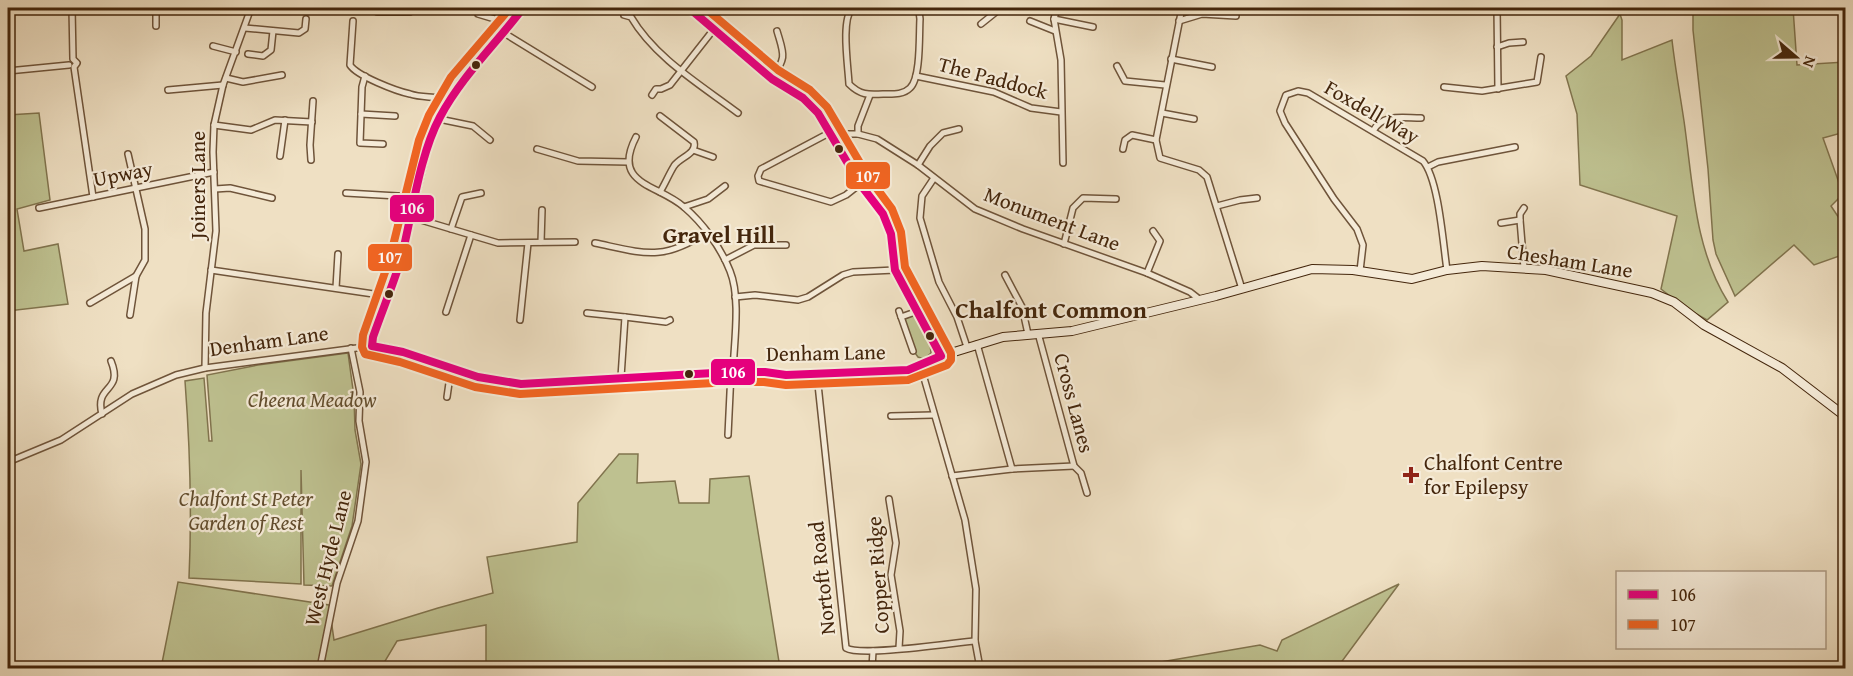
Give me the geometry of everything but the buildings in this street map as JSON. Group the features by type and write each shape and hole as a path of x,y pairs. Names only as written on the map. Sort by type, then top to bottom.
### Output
{"street":[{"path":"72,8 73,59 69,60 93,197"},
{"path":"156,8 156,26"},
{"name":"Joiners Lane","path":"205,368 206,313 216,231 214,125 223,85 251,8"},
{"path":"282,8 298,9"},
{"path":"373,8 377,12 410,12 413,8"},
{"path":"372,346 373,337 400,261 429,142 439,119 460,83 523,8"},
{"path":"689,8 772,79 803,98 818,113 860,184 884,214 891,234 896,270 941,356"},
{"path":"695,13 700,8"},
{"path":"852,8 846,20 849,84 858,93 870,95 901,93 912,87 916,76 920,18 919,11 914,8"},
{"path":"981,24 1001,8"},
{"name":"The Paddock","path":"1057,8 1054,19 1061,60 1063,164"},
{"path":"1182,8 1165,84 1156,140 1160,158 1199,170 1207,177 1242,289"},
{"path":"1497,8 1498,89"},
{"path":"478,14 511,24"},
{"path":"1179,21 1202,14 1236,16"},
{"path":"624,15 631,17 641,35 681,70 738,113"},
{"path":"245,28 299,33 305,29 306,19"},
{"path":"1054,19 1093,27"},
{"path":"353,21 350,65 353,69 410,94 448,100"},
{"path":"1030,21 1055,31"},
{"path":"652,95 656,89 670,85 714,28"},
{"path":"248,54 263,56 271,50 273,31"},
{"path":"772,79 784,55 777,31"},
{"path":"504,33 592,87"},
{"path":"1497,46 1523,42"},
{"path":"213,46 236,52"},
{"path":"1444,87 1482,91 1537,81 1541,57"},
{"path":"1171,59 1212,67"},
{"path":"8,70 71,66"},
{"path":"1117,66 1125,81 1165,84"},
{"path":"226,78 243,82 282,75"},
{"path":"365,76 362,87 358,143 383,144"},
{"name":"The Paddock","path":"916,76 994,92 1031,108 1061,112"},
{"path":"168,90 223,85"},
{"name":"Foxdell Way","path":"1360,271 1363,245 1357,229 1306,158 1280,111 1286,95 1298,91 1308,93 1423,161 1428,167 1436,197 1448,270"},
{"path":"835,139 848,134 858,134 858,126 870,95"},
{"path":"311,160 313,101"},
{"path":"1162,113 1194,118"},
{"path":"361,114 395,116"},
{"path":"660,116 693,142 693,150"},
{"path":"1373,131 1377,123 1386,118 1421,118"},
{"path":"439,119 473,126 490,140"},
{"path":"214,125 251,130 274,120 312,122"},
{"path":"280,156 285,120"},
{"path":"918,165 930,146 943,133 959,129"},
{"path":"831,132 761,169 758,176 759,181 831,202 846,195 860,184"},
{"name":"Monument Lane","path":"858,134 877,139 918,165 975,209 1147,273 1190,292 1199,299"},
{"path":"1123,149 1125,140 1132,135 1156,140"},
{"path":"636,137 630,148 628,162 635,179 684,207 706,232 724,260 734,285 728,435"},
{"path":"1428,167 1438,162 1515,147"},
{"path":"537,150 578,161 628,162"},
{"path":"693,150 713,157"},
{"path":"660,192 675,164 693,150"},
{"path":"128,154 145,229 145,260 136,276 130,315"},
{"name":"Upway","path":"39,208 214,172"},
{"path":"934,178 922,196 920,218 939,282 957,317 967,347"},
{"path":"684,207 708,199 725,186"},
{"path":"215,189 230,188 272,198"},
{"path":"346,193 415,197"},
{"path":"451,229 462,197 481,193"},
{"path":"1064,244 1073,208 1083,198 1116,200"},
{"path":"1217,206 1257,198"},
{"path":"1524,208 1520,213 1524,268"},
{"path":"541,242 542,210"},
{"path":"411,217 498,243 575,242"},
{"path":"1501,223 1520,220"},
{"path":"1147,273 1160,242 1154,231"},
{"path":"595,243 642,253 660,252 688,245 706,232"},
{"path":"446,312 471,235"},
{"path":"519,320 528,243"},
{"path":"724,260 754,245 786,245"},
{"path":"336,288 338,254"},
{"name":"Chesham Lane","path":"941,356 1003,337 1072,331 1242,289 1312,269 1360,271 1412,279 1448,270 1482,266 1524,268 1546,270 1652,293 1674,302 1704,326 1782,368 1845,417"},
{"path":"211,270 387,296"},
{"path":"735,297 755,295 798,300 808,297 843,275 853,272 896,270"},
{"path":"1005,275 1022,307 1028,334"},
{"path":"90,303 136,276"},
{"path":"913,351 900,314 918,312"},
{"path":"587,313 666,322 670,320"},
{"path":"621,377 625,317"},
{"name":"Cross Lanes","path":"952,476 1012,469 1074,466 1038,333"},
{"path":"977,344 1012,469"},
{"name":"Denham Lane","path":"8,462 61,440 132,394 167,379 205,368 351,348 372,346 410,354 490,380 521,384 732,372 817,375 908,370 941,356"},
{"name":"West Hyde Lane","path":"320,669 337,583 358,521 366,462 359,421 360,392 351,348"},
{"path":"102,414 99,401 101,395 113,381 115,371 111,362"},
{"path":"920,364 965,520 976,590 975,641 980,669"},
{"path":"447,397 451,369"},
{"name":"Nortoft Road","path":"817,375 846,648 852,652 873,651 975,641"},
{"path":"891,416 933,415"},
{"path":"1074,466 1081,473 1087,493"},
{"name":"Copper Ridge","path":"889,499 896,543 891,575 900,631 899,648"},
{"path":"872,669 873,651"}],"green space":[{"path":"1696,8 1793,8 1797,65 1845,62 1845,132 1823,138 1843,194 1831,206 1845,227 1845,254 1814,265 1794,245 1735,296 1716,254 1713,240 1693,30 1693,10"},
{"path":"1620,14 1622,60 1672,40 1697,214 1708,260 1728,302 1707,320 1684,307 1661,289 1677,216 1580,185 1577,114 1566,76 1591,56"},
{"path":"39,113 50,200 17,209 24,251 58,244 68,304 8,311 8,115"},
{"path":"911,316 917,317 930,344 931,353 924,359 915,353 904,322"},
{"path":"348,353 354,397 355,430 361,464 352,526 332,586 304,585 301,470 301,584 189,578 190,479 185,381 204,378 209,441 212,441 207,375 258,365"},
{"path":"619,454 638,454 637,483 675,481 679,503 709,503 710,479 749,476 780,668 486,668 486,625 397,641 385,661 393,668 161,668 178,582 329,605 334,640 493,593 487,557 577,542 578,503"},
{"path":"1399,584 1337,668 1274,668 1266,664 1240,668 1132,668 1260,645 1277,651 1282,640"}],"transit line":[{"name":"107","path":"510,8 451,77 429,115 419,140 390,258 363,335 362,347 365,354 400,362 475,387 520,394 731,382 786,385 908,380 947,365 951,360 951,353 905,267 901,232 892,209 869,178 827,107 810,90 778,70 705,8"},
{"name":"106","path":"523,8 458,88 440,117 421,168 401,259 373,337 372,346 403,352 478,377 521,384 731,372 765,372 786,375 908,370 941,356 895,270 891,234 883,214 860,184 818,113 803,98 772,79 689,8"}],"place":[{"name":"Chalfont Centre for Epilepsy","path":"1411,475"}],"district":[{"name":"Gravel Hill","path":"719,235"},
{"name":"Chalfont Common","path":"1051,310"}],"park label":[{"name":"Cheena Meadow","path":"312,400"},
{"name":"Chalfont St Peter Garden of Rest","path":"246,511"}]}
